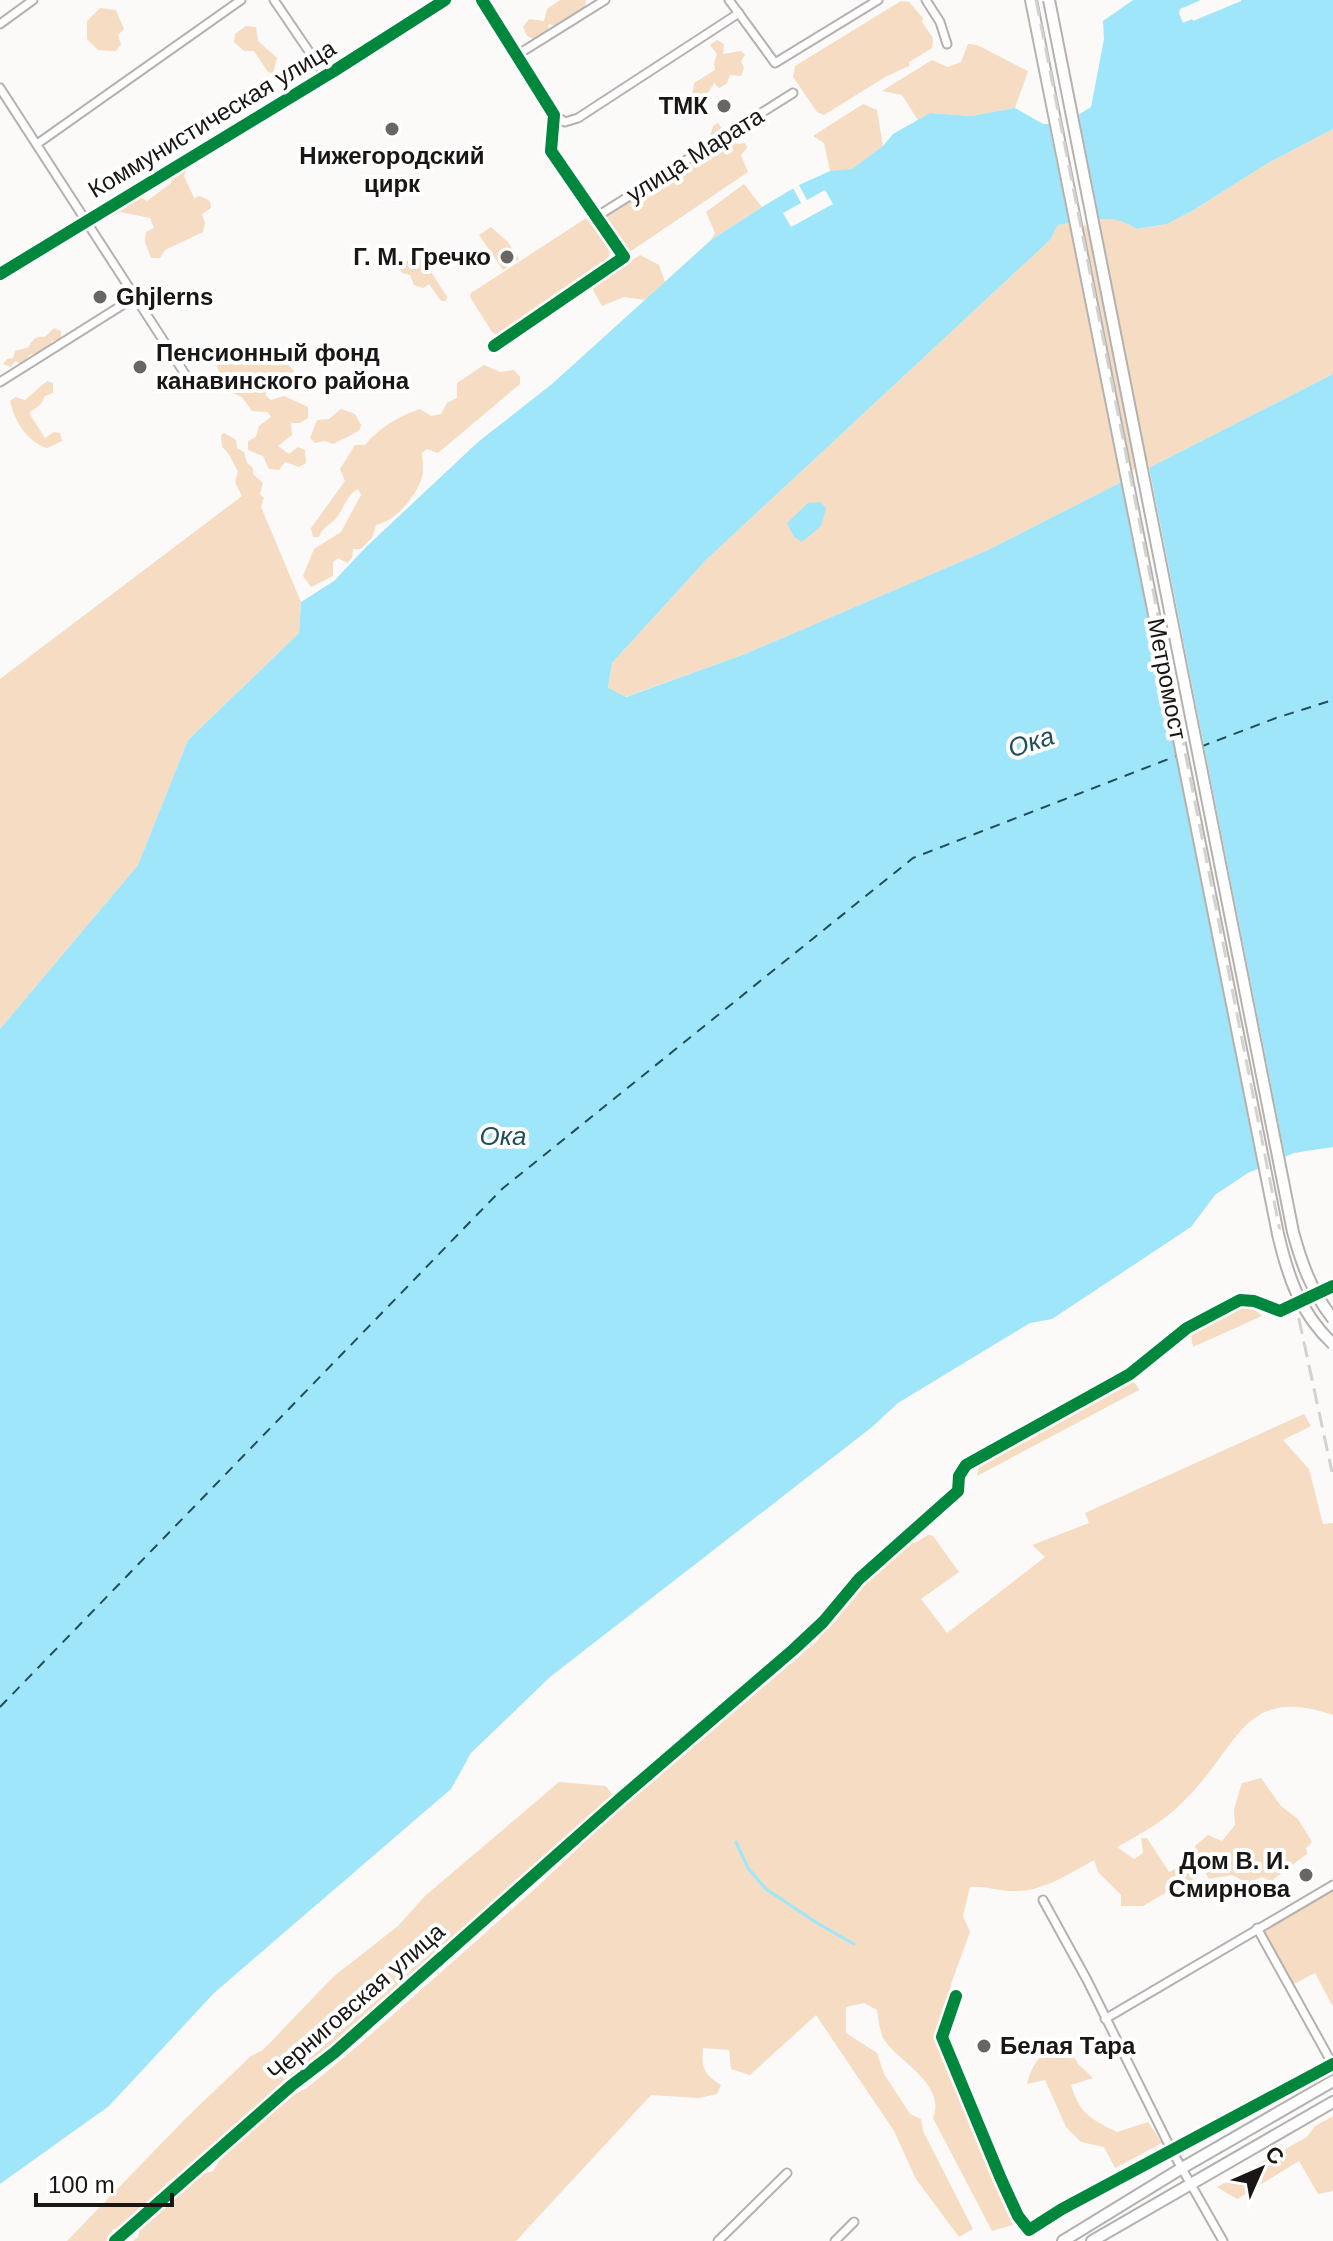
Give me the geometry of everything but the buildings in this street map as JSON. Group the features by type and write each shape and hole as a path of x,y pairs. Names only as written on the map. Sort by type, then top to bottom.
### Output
{"main road":[{"name":"Метромост","path":"1031,0 1278,1234 1287,1274 1301,1306 1333,1344"},
{"name":"Метромост","path":"1049,0 1293,1232 1303,1270 1319,1301 1333,1319"},
{"path":"1065,2240 1333,2081"},
{"path":"1092,2241 1333,2102"}],"street":[{"path":"0,24 33,0"},
{"path":"37,144 241,0"},
{"path":"274,0 325,75"},
{"name":"Коммунистическая улица","path":"0,274 444,0"},
{"path":"482,0 554,115 565,122 578,118 739,13"},
{"path":"517,55 605,0"},
{"path":"729,0 775,63 878,0"},
{"path":"926,0 940,22 947,44"},
{"path":"0,88 185,374"},
{"name":"улица Марата","path":"596,217 793,93"},
{"path":"494,346 624,257 551,151 554,115"},
{"path":"0,382 135,297"},
{"name":"Черниговская улица","path":"115,2241 292,2085 334,2053 823,1622 859,1579 958,1491 959,1476 966,1465 1130,1374 1187,1328 1240,1300 1254,1301 1280,1311 1333,1286"},
{"path":"1105,2019 1333,1885"},
{"path":"1043,1900 1172,2151 1223,2241"},
{"path":"956,1996 942,2037 1001,2179 1018,2216 1029,2230 1062,2209 1333,2064 1257,1928"},
{"path":"718,2241 787,2173"},
{"path":"835,2241 854,2222"}],"shaded area":[{"path":"560,0 586,0 585,8 555,26 549,24 547,33 535,40 527,36 523,27 529,19 544,21 547,9"},
{"path":"901,1 909,2 923,18 922,22 933,38 932,48 909,62 909,66 885,77 824,115 817,112 793,77 795,66"},
{"path":"100,8 116,10 124,29 118,35 121,44 116,51 98,50 87,39 87,21"},
{"path":"246,26 256,27 258,41 277,58 273,73 268,72 254,51 244,51 234,42 235,34"},
{"path":"717,40 724,44 723,54 741,51 745,55 741,61 744,68 741,76 730,75 727,83 719,88 714,83 708,93 695,101 692,96 694,83 715,70 717,54 710,45"},
{"path":"968,44 977,45 1028,71 1015,108 971,116 930,113 918,120 902,95 882,91 932,60 948,67 961,62"},
{"path":"863,104 877,110 883,146 852,170 830,171 824,143 813,136"},
{"path":"718,123 737,144 745,143 747,148 741,155 748,172 631,251 625,250 606,222 606,216 717,148 710,137 713,126"},
{"path":"1333,129 1333,374 988,550 745,654 625,697 608,689 612,663 706,560 1050,240 1058,225 1099,219 1119,221 1138,229 1167,224 1268,163"},
{"path":"187,168 184,176 194,198 200,196 210,201 211,208 202,214 205,223 203,232 165,250 160,258 151,258 145,242 146,232 154,228 150,218 120,212 111,217 105,213 137,195 147,201 171,183 174,170"},
{"path":"744,184 762,207 711,240 715,233 706,212"},
{"path":"591,215 609,245 609,258 605,265 504,335 498,336 492,332 470,297 471,293"},
{"path":"491,227 508,242 519,259 503,270 479,235"},
{"path":"640,255 659,265 665,282 645,300 624,297 602,306 591,286"},
{"path":"414,256 423,259 447,297 446,301 441,301 429,284 423,288 414,285 410,275 402,273 399,266"},
{"path":"54,328 61,331 61,339 52,341 39,355 31,354 21,364 15,361 11,367 3,364 13,358 15,351 29,347 35,339 45,337"},
{"path":"231,354 239,361 247,356 259,363 280,355 294,371 288,380 274,377 265,395 271,400 284,396 308,407 308,418 300,423 291,423 292,435 278,446 289,454 298,447 305,450 306,463 299,467 285,462 279,470 269,469 263,456 248,450 248,441 256,437 259,426 271,417 268,412 252,411 242,397 227,391 228,381 219,372 215,361"},
{"path":"484,365 500,372 514,370 520,377 520,384 438,453 427,449 422,453 421,481 406,505 391,518 376,525 372,538 361,549 353,549 352,558 347,563 338,558 333,562 333,576 311,587 303,576 314,549 341,532 361,495 358,489 354,492 319,537 313,537 311,528 345,481 340,469 355,445 365,445 390,423 420,409 431,416 441,414 447,403 457,398 457,383"},
{"path":"47,381 53,383 53,393 45,396 41,404 29,413 45,438 54,432 60,433 62,441 47,448 33,441 22,429 10,401 15,397 25,400"},
{"path":"341,409 355,414 361,425 359,431 333,444 325,441 315,443 310,438 317,420 329,419"},
{"path":"224,433 236,440 237,448 244,452 247,463 253,468 253,474 263,483 261,507 301,602 299,633 188,740 138,865 0,1029 0,679 242,496 235,482 238,471 222,447 221,435"},
{"path":"1241,1304 1250,1305 1262,1316 1193,1347 1191,1336 1196,1327"},
{"path":"1130,1381 1139,1390 977,1476 979,1465"},
{"path":"1304,1414 1311,1426 1283,1440 1309,1469 1323,1524 1333,1523 1333,1715 1305,1708 1282,1707 1265,1712 1237,1735 1178,1807 1117,1847 1134,1859 1143,1853 1141,1838 1147,1838 1169,1872 1189,1862 1199,1892 1167,1892 1143,1906 1121,1906 1121,1895 1098,1872 1094,1860 1053,1882 1032,1889 1009,1891 970,1887 963,1916 970,1932 936,2039 1013,2225 992,2231 933,2118 935,2106 928,2085 892,2050 880,2030 877,2010 864,2003 846,2007 846,2033 877,2053 884,2074 910,2114 921,2119 923,2131 973,2229 959,2237 916,2179 894,2131 816,2015 750,2075 731,2069 729,2050 703,2048 705,2070 721,2085 717,2094 699,2098 651,2095 516,2241 133,2241 138,2237 141,2225 202,2174 213,2171 219,2161 261,2122 360,2044 613,1815 816,1642 873,1569 908,1541 915,1543 928,1535 933,1536 959,1572 921,1599 947,1633 1045,1557 1032,1545 1089,1523 1085,1513"},
{"path":"1261,1778 1281,1806 1298,1819 1312,1842 1306,1848 1307,1854 1271,1881 1262,1877 1247,1883 1232,1875 1209,1879 1197,1858 1195,1846 1208,1835 1222,1841 1235,1825 1234,1809 1242,1783"},
{"path":"559,1782 606,1786 613,1796 407,1985 289,2082 216,2151 123,2228 113,2229 109,2241 67,2241 186,2118 251,2056 263,2050 333,1977 398,1926 425,1896"},
{"path":"1333,1890 1333,2007 1315,1973 1292,1985 1263,1931"},
{"path":"1068,2045 1078,2064 1093,2078 1071,2085 1082,2109 1117,2132 1148,2122 1162,2143 1115,2168 1104,2147 1081,2142 1066,2127 1045,2080 1027,2084 1041,2057"},
{"path":"1333,2116 1333,2191 1318,2194 1299,2161 1237,2199 1217,2187 1307,2137 1315,2126"}],"water":[{"name":"Ока","path":"1133,0 1333,0 1333,129 1268,163 1167,224 1137,229 1118,221 1099,219 1058,225 1050,240 706,560 612,663 608,688 626,697 745,654 988,550 1333,374 1333,1147 1294,1153 1248,1173 1215,1195 1191,1227 1052,1319 1030,1323 898,1403 872,1427 550,1677 471,1753 451,1789 214,1993 109,2106 0,2184 0,1029 138,865 188,740 299,633 301,602 334,581 478,442 552,384 711,240 762,207 830,171 852,169 883,146 893,134 930,113 971,116 1015,108 1043,124 1064,124 1091,107 1104,39 1103,21"},
{"path":"821,502 826,509 821,526 802,542 794,537 787,523 808,503"}],"pier":[{"path":"1201,0 1241,1 1183,23 1180,9"},
{"path":"1078,111 1100,223 1070,228 1048,120 1063,120"},
{"path":"799,185 807,200 825,190 833,204 791,227 783,213 801,203 793,188"},
{"path":"1148,462 1286,1161 1259,1172 1120,477"}],"waterway":[{"path":"736,1842 748,1868 766,1889 854,1944"}],"ferry route":[{"path":"1200,747 1333,700"},
{"path":"0,1707 502,1189 913,858 1179,755"}],"railway":[{"path":"1036,0 1281,1236 1332,1472"},
{"path":"1094,235 1141,470"}],"cycle path":[{"path":"0,274 445,0"},
{"path":"482,0 554,115 551,151 624,257 494,346"},
{"path":"115,2241 793,1650 823,1622 859,1579 958,1491 959,1476 966,1465 1130,1374 1187,1328 1240,1300 1254,1301 1280,1311 1333,1286"},
{"path":"956,1996 942,2037 1001,2179 1018,2216 1029,2230 1062,2209 1333,2064"}],"place":[{"name":"ТМК","path":"724,106"},
{"name":"Нижегородский цирк","path":"392,129"},
{"name":"Г. М. Гречко","path":"507,257"},
{"name":"Ghjlerns","path":"100,297"},
{"name":"Пенсионный фонд канавинского района","path":"140,367"},
{"name":"Дом В. И. Смирнова","path":"1306,1875"},
{"name":"Белая Тара","path":"984,2046"}]}
